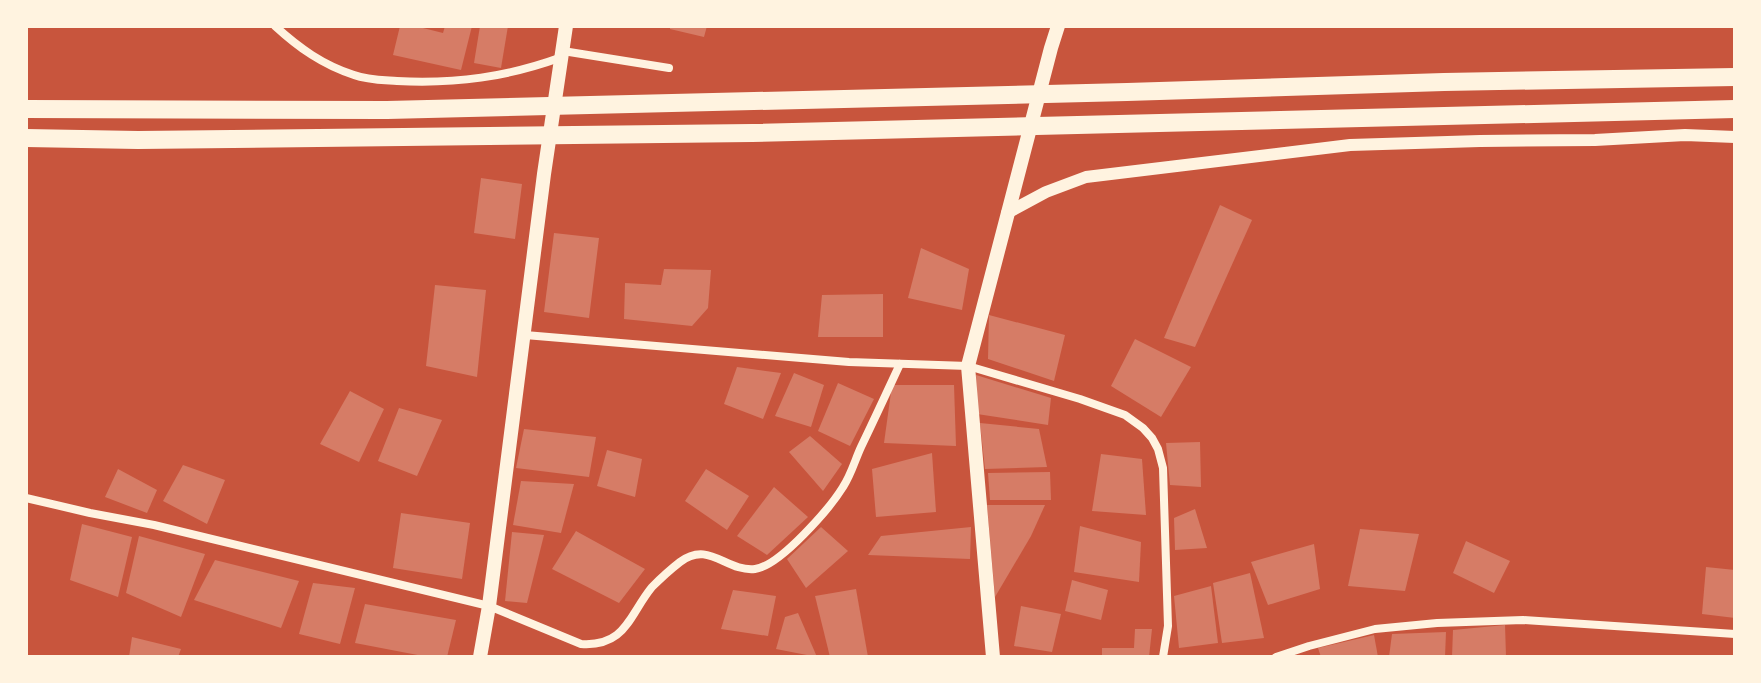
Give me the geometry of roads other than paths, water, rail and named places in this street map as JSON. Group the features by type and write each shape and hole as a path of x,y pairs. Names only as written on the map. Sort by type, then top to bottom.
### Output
{"highway":[{"path":"26,109 402,110 1735,77"},
{"path":"26,138 138,140 752,133 1735,109"}],"main road":[{"path":"480,657 566,26"},
{"path":"993,657 968,366 1058,26"}],"street":[{"path":"275,26 307,53 332,67 357,77 381,80 464,81 502,75 562,57 669,68"},
{"path":"1007,213 1046,192 1086,177 1350,145 1685,135 1735,137"},
{"path":"525,335 849,362 968,366 1125,415 1152,438 1163,468 1168,626 1163,657"},
{"path":"26,498 154,525 489,606 581,644 596,645 619,636 653,587 688,557 701,554 713,556 740,568 755,569 769,565 804,535 843,486 900,364"},
{"path":"1276,657 1375,629 1437,623 1523,620 1735,634"}]}
